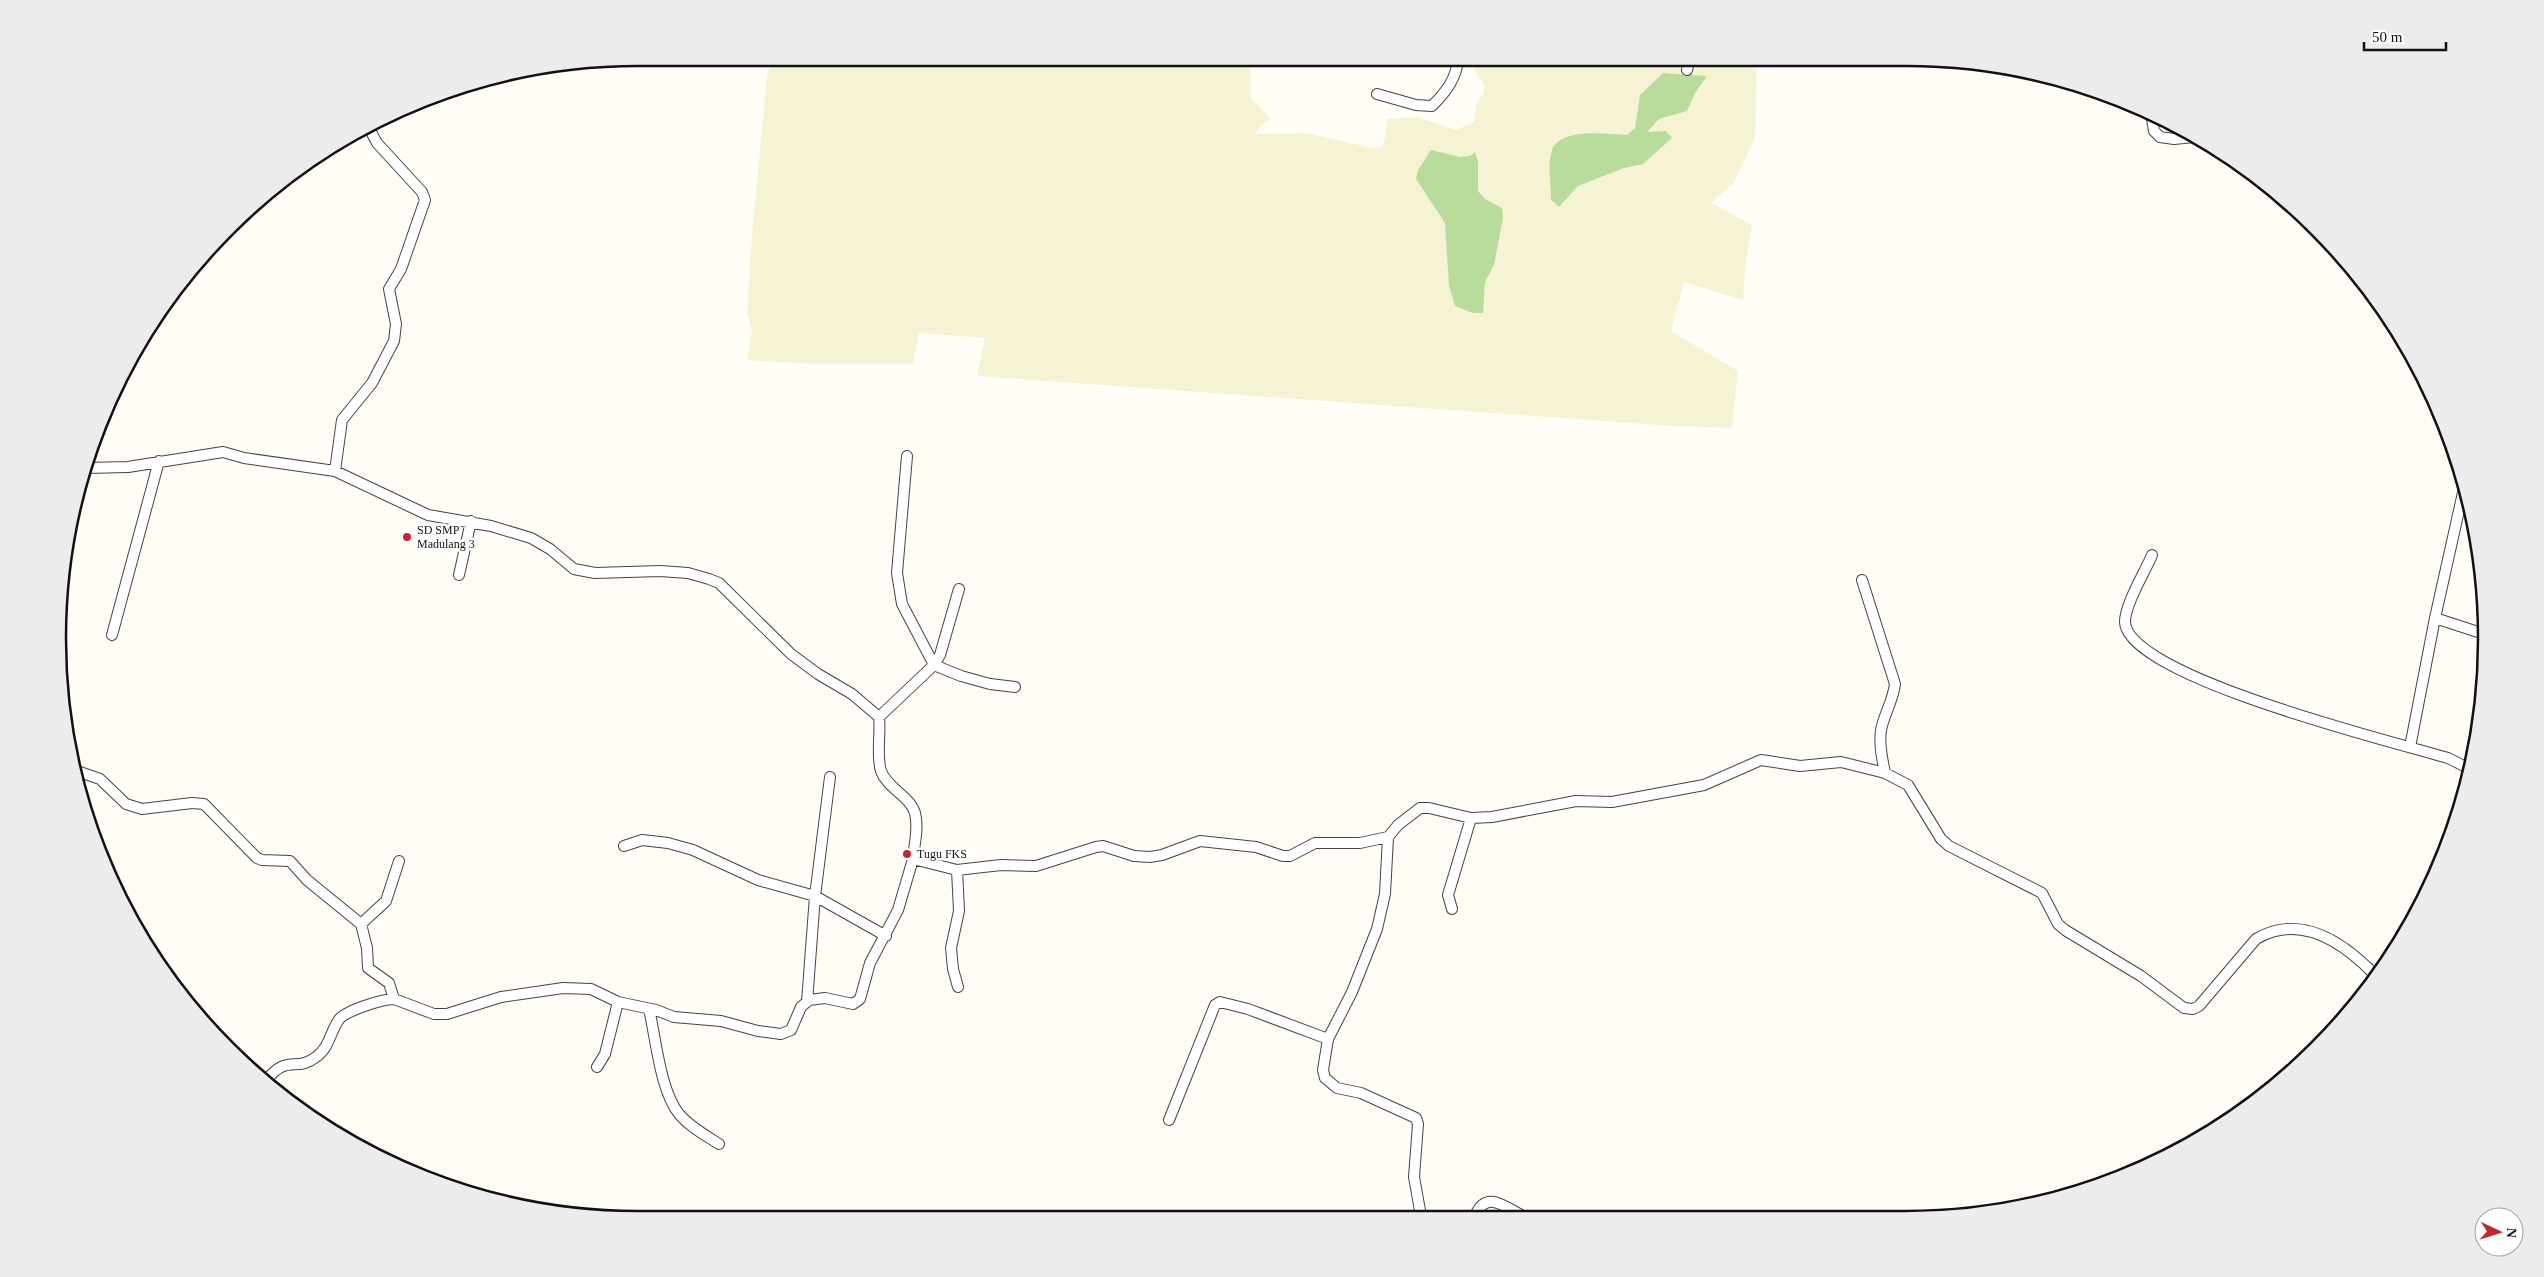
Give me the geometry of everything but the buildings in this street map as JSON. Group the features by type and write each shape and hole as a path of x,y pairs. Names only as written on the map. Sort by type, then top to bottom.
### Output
{"street":[{"path":"1377,94 1424,107 1432,106 1449,86 1457,66"},
{"path":"1687,70 1688,66"},
{"path":"2153,122 2154,131 2160,137 2183,138"},
{"path":"335,471 342,420 372,383 394,340 396,324 389,289 401,268 425,200 422,192 377,142 372,132"},
{"path":"93,468 128,466 223,452 244,458 335,471 428,515 471,521 531,538 550,549 574,569 595,574 660,571 688,573 719,583 791,654 818,674 852,694 879,717 882,774 914,810 916,830 913,860 898,910 886,936 870,963 858,1002 848,1003 825,998 807,1002 801,1007 791,1030 781,1034 758,1032 722,1021 674,1017 618,1002 591,989 563,988 501,997 439,1014 394,999 377,1001 341,1017 322,1053 309,1062 283,1065 271,1077"},
{"path":"907,456 897,573 902,604 934,665 960,676 990,684 1015,687"},
{"path":"112,635 159,461"},
{"path":"2410,747 2435,618 2461,502"},
{"path":"459,575 471,521"},
{"path":"2152,555 2127,611 2125,623 2135,642 2153,655 2224,689 2311,720 2448,758 2463,766"},
{"path":"1862,580 1894,684 1894,694 1881,729 1880,750 1885,773"},
{"path":"879,717 934,665 940,654 958,589"},
{"path":"2435,618 2478,632"},
{"path":"1420,1211 1414,1177 1418,1129 1416,1118 1378,1100 1330,1084 1325,1078 1323,1070 1328,1040 1352,992 1377,929 1384,894 1388,837 1398,825 1420,808 1429,808 1470,818 1492,817 1576,801 1612,802 1704,785 1761,760 1800,766 1841,762 1885,773 1908,785 1941,839 1949,846 2042,893 2058,924 2065,930 2106,953 2184,1008 2193,1009 2199,1006 2256,939 2268,932 2283,928 2302,929 2334,940 2353,953 2371,971"},
{"path":"83,773 100,779 126,804 142,809 192,803 204,804 257,858 267,861 290,861 307,880 361,924 367,948 368,968 389,983 394,999"},
{"path":"807,1002 815,896 830,777"},
{"path":"1452,909 1448,895 1470,818"},
{"path":"913,860 957,870 1001,865 1043,866 1103,846 1134,856 1150,857 1162,855 1200,840 1256,847 1283,856 1290,856 1315,844 1360,843 1388,837"},
{"path":"624,846 642,840 668,842 693,850 758,880 815,896 886,936"},
{"path":"361,924 386,901 399,861"},
{"path":"957,870 959,911 951,948 952,969 958,987"},
{"path":"597,1067 605,1054 618,1002"},
{"path":"1169,1120 1215,1006 1220,1002 1248,1009 1328,1040"},
{"path":"649,1009 668,1092 678,1112 692,1127 719,1144"},
{"path":"1477,1211 1484,1202 1493,1201 1513,1211"}],"shaded area":[{"path":"770,66 1254,66 1250,69 1251,98 1271,119 1260,126 1256,134 1306,133 1372,148 1381,147 1385,139 1387,119 1417,117 1456,130 1474,122 1477,102 1484,93 1484,84 1475,71 1475,66 1757,66 1755,138 1733,184 1711,203 1752,225 1746,260 1743,300 1684,282 1671,331 1738,371 1732,428 1673,426 977,376 985,338 919,333 913,364 815,364 747,360 752,331 747,312 752,235 767,77"}],"green space":[{"path":"1663,73 1707,76 1695,93 1687,111 1659,119 1647,132 1666,131 1672,138 1643,164 1624,168 1578,186 1559,207 1551,200 1550,175 1552,150 1557,143 1574,135 1597,133 1627,135 1635,128 1640,95"},
{"path":"1431,150 1460,157 1470,156 1475,152 1478,161 1478,191 1485,199 1502,208 1503,218 1494,265 1485,282 1483,313 1473,313 1455,306 1449,286 1445,223 1416,179 1418,170"}],"place":[{"name":"SD SMP Madulang 3","path":"407,537"},
{"name":"Tugu FKS","path":"907,854"}]}
